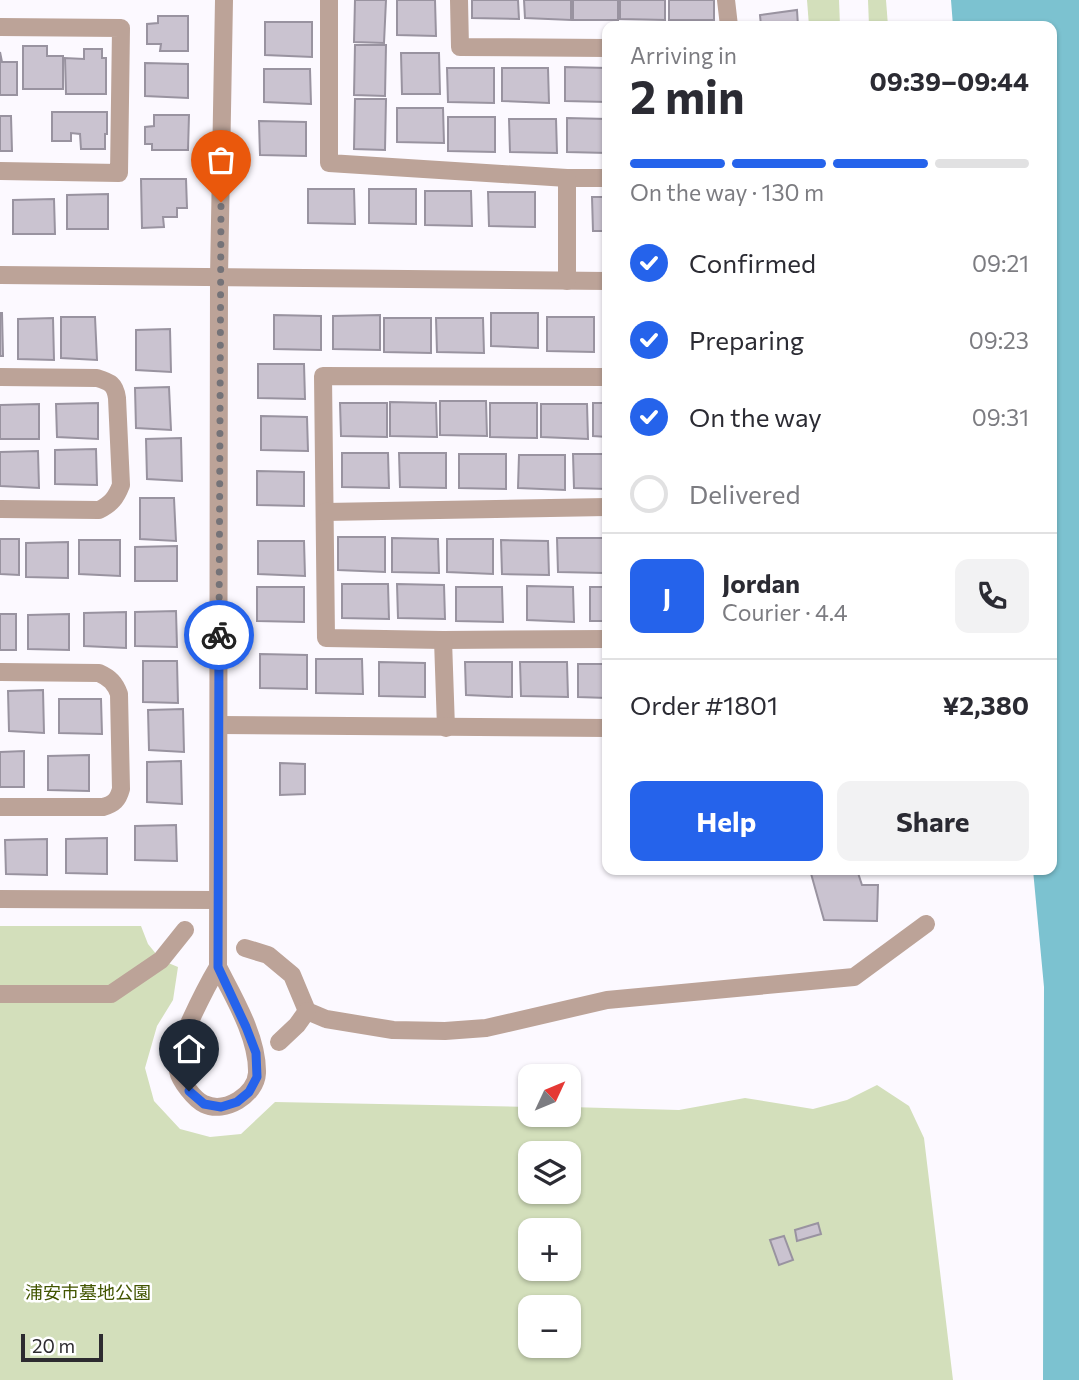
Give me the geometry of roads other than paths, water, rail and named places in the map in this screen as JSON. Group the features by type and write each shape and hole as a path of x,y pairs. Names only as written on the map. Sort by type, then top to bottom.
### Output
{"street":[{"path":"218,967 204,990 178,1052 178,1072 189,1091 204,1104 221,1107 237,1102 249,1092 257,1077 256,1053 218,967 219,277 223,0"},
{"path":"329,0 329,163 602,178"},
{"path":"459,0 460,47 602,48"},
{"path":"726,0 728,21"},
{"path":"0,27 121,28 119,173 0,171"},
{"path":"567,178 567,281"},
{"path":"0,275 602,281"},
{"path":"602,377 323,376 326,638 602,639"},
{"path":"0,377 97,378 108,382 115,389 117,398 121,485 117,497 99,510 0,509"},
{"path":"325,512 602,507"},
{"path":"443,640 446,727"},
{"path":"0,672 99,673 108,677 119,694 121,789 113,804 103,807 0,807"},
{"path":"219,725 602,728"},
{"path":"0,899 218,900"},
{"path":"245,948 268,955 292,975 307,1011 326,1019 393,1030 445,1031 486,1028 607,1000 854,977 926,924"},
{"path":"0,994 111,994 161,960 185,930"},
{"path":"279,1042 307,1011"}],"water":[{"path":"951,0 1079,0 1079,1380 1043,1380 1044,987 1033,875 1057,875 1057,21 953,21"}],"park label":[{"name":"浦安市墓地公園","path":"88,1292"}]}
